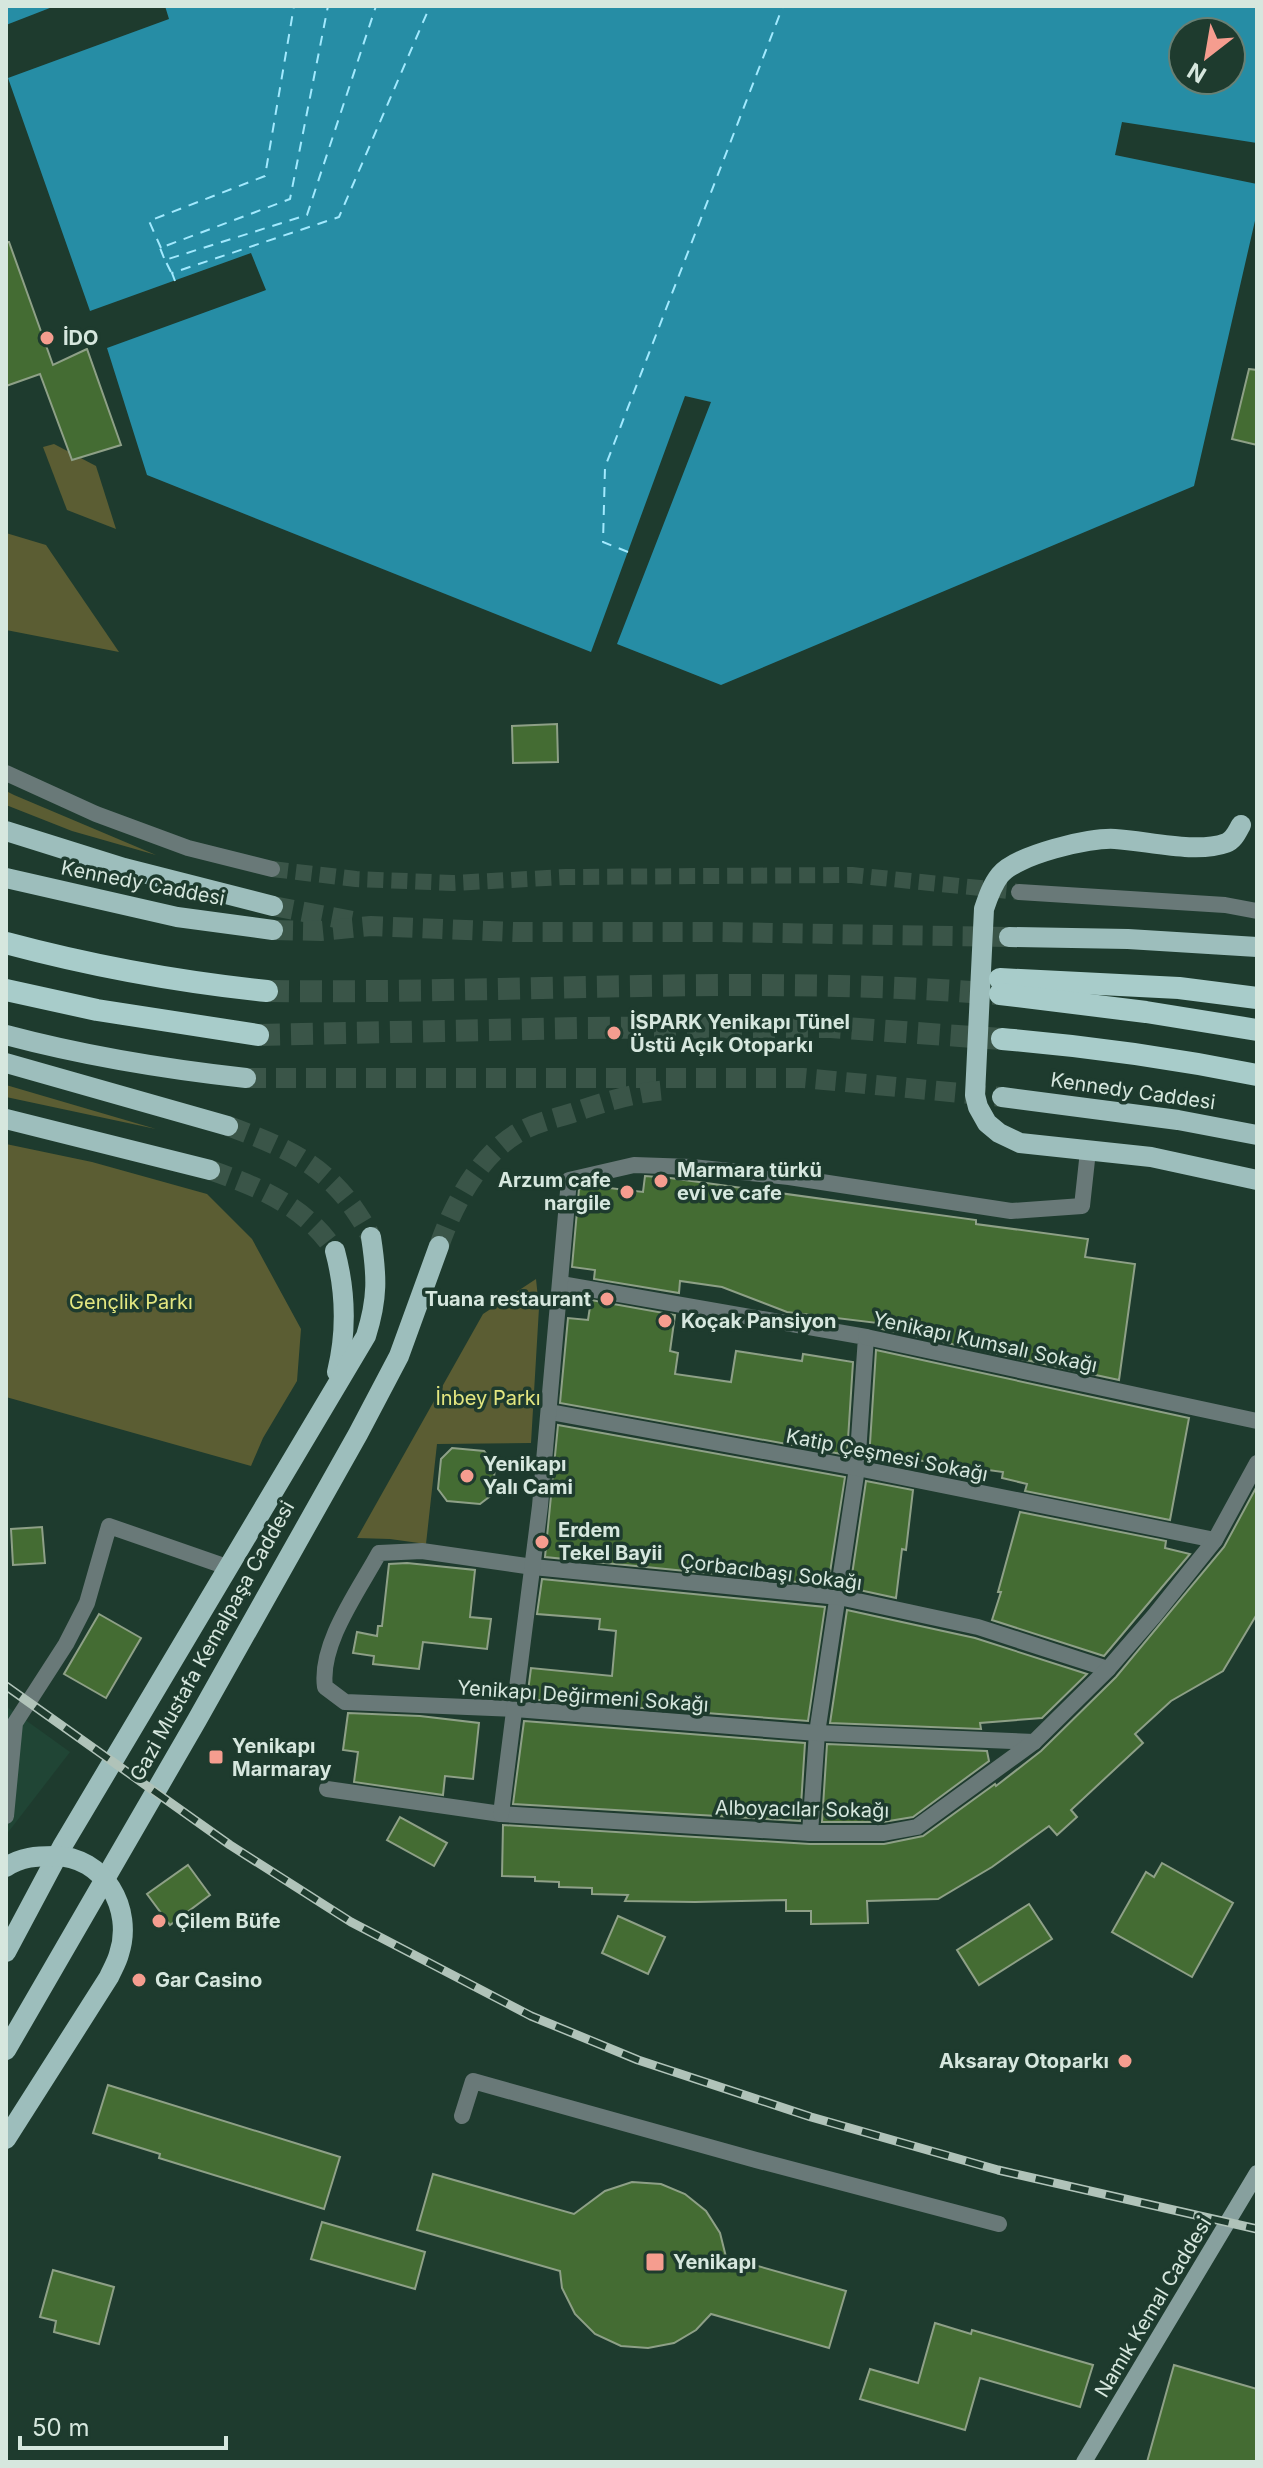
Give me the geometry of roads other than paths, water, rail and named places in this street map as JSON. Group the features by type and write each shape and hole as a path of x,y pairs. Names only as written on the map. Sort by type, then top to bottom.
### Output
{"highway":[{"path":"6,943 105,968 267,991"},
{"path":"1257,998 1179,988 1000,986 1257,1030"},
{"path":"6,990 97,1010 258,1035"},
{"path":"1002,1039 1093,1048 1199,1063 1257,1075"}],"main road":[{"path":"1241,825 1227,843 1199,847 1111,838 1029,857 1001,873 984,909 975,1095 987,1123 1020,1143 1151,1157 1257,1180"},
{"path":"6,831 124,868 273,906"},
{"name":"Kennedy Caddesi","path":"6,878 177,917 273,930"},
{"path":"1009,937 1128,939 1257,947"},
{"path":"6,1035 54,1048 161,1069 246,1078"},
{"path":"6,1063 228,1126"},
{"name":"Kennedy Caddesi","path":"1002,1097 1178,1120 1257,1135"},
{"path":"6,1119 210,1170"},
{"name":"Gazi Mustafa Kemalpaşa Caddesi","path":"6,1952 63,1845 366,1336 376,1306 371,1237"},
{"name":"Gazi Mustafa Kemalpaşa Caddesi","path":"6,2050 358,1434 399,1356 439,1246"},
{"path":"332,1392 342,1351 345,1313 344,1282 335,1251"},
{"path":"6,1867 37,1856 78,1859 97,1871 116,1896 122,1915 122,1935 120,1953 109,1977 6,2139"},
{"name":"Namık Kemal Caddesi","path":"1084,2462 1257,2173"}],"street":[{"path":"6,773 96,814 188,848 272,869"},
{"path":"1019,892 1225,905 1257,911"},
{"path":"501,1814 550,1412 569,1180 634,1165 692,1167 789,1177 1011,1211 1082,1206 1088,1151"},
{"name":"Yenikapı Kumsalı Sokağı","path":"561,1284 866,1337 1257,1421"},
{"path":"810,1833 817,1733 857,1468 866,1337"},
{"name":"Katip Çeşmesi Sokağı","path":"550,1412 857,1468 1215,1540"},
{"name":"Alboyacılar Sokağı","path":"327,1789 501,1814 810,1833 884,1833 917,1827 1034,1742 1108,1669 1215,1540 1257,1463"},
{"path":"6,1813 11,1721 66,1644 87,1603 109,1526 227,1567"},
{"name":"Çorbacıbaşı Sokağı","path":"422,1551 533,1567 839,1597 978,1627 1108,1669"},
{"name":"Yenikapı Değirmeni Sokağı","path":"422,1551 379,1553 336,1630 322,1671 325,1687 345,1702 515,1709 817,1733 1034,1742"},
{"path":"462,2116 473,2081 999,2224"}],"water":[{"path":"6,6 55,6 6,25"},
{"path":"165,6 1257,6 1257,143 1122,122 1115,155 1257,184 1257,212 1194,486 721,685 617,644 711,402 685,396 591,652 147,475 107,348 266,290 251,253 90,311 8,78 169,19"}],"tunnel":[{"path":"272,869 356,879 453,883 566,877 852,875 1019,892"},
{"path":"273,906 352,921"},
{"path":"273,930 321,931 371,926 515,932 1009,937"},
{"path":"267,991 724,985 907,988 998,994"},
{"path":"258,1035 578,1028 831,1027 1002,1039"},
{"path":"246,1078 803,1078 1002,1097"},
{"path":"439,1246 471,1180 482,1164 509,1139 525,1129 600,1104 668,1090"},
{"path":"228,1126 274,1144 312,1166 343,1195 371,1237"},
{"path":"210,1170 280,1200 310,1222 335,1251"}],"railway":[{"path":"6,1686 230,1845 351,1922 531,2016 638,2060 811,2117 998,2170 1257,2229"}],"place":[{"name":"İDO","path":"47,338"},
{"name":"İSPARK Yenikapı Tünel Üstü Açık Otoparkı","path":"614,1033"},
{"name":"Marmara türkü evi ve cafe","path":"661,1181"},
{"name":"Arzum cafe nargile","path":"627,1192"},
{"name":"Tuana restaurant","path":"607,1299"},
{"name":"Koçak Pansiyon","path":"665,1321"},
{"name":"Yenikapı Yalı Cami","path":"467,1476"},
{"name":"Erdem Tekel Bayii","path":"542,1542"},
{"name":"Yenikapı Marmaray","path":"216,1757"},
{"name":"Çilem Büfe","path":"159,1921"},
{"name":"Gar Casino","path":"139,1980"},
{"name":"Aksaray Otoparkı","path":"1125,2061"},
{"name":"Yenikapı","path":"655,2262"}],"park label":[{"name":"Gençlik Parkı","path":"131,1302"},
{"name":"İnbey Parkı","path":"488,1398"}]}
